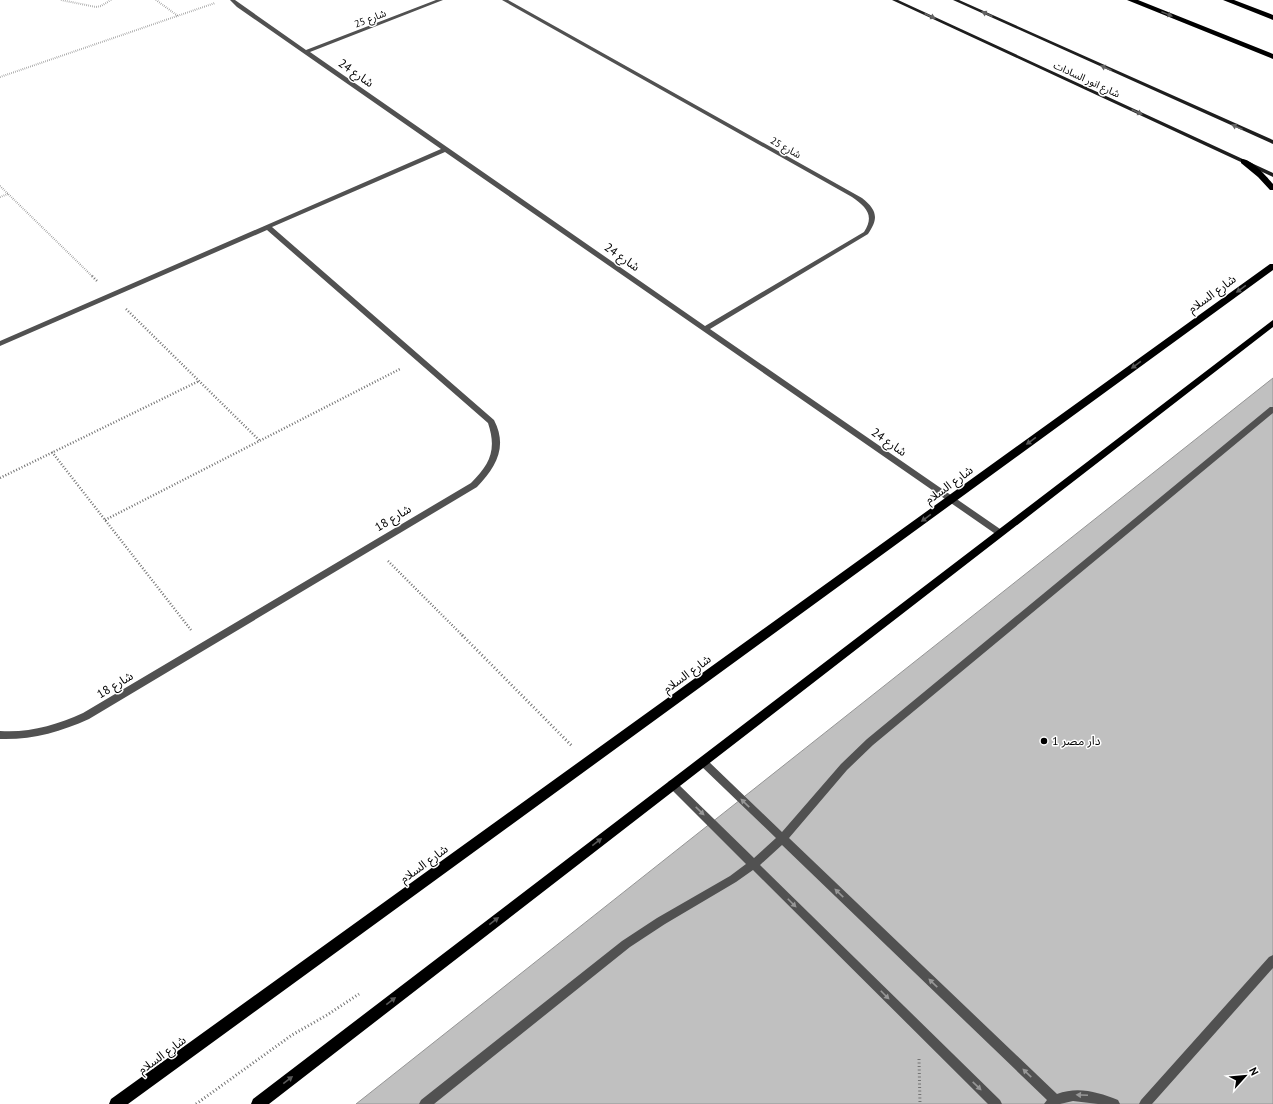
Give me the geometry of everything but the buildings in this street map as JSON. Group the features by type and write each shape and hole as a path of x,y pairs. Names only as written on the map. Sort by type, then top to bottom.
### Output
{"highway":[{"path":"1131,0 1273,57"},
{"path":"1227,0 1273,18"}],"main road":[{"name":"شارع انور السادات","path":"894,0 1273,175"},
{"name":"شارع انور السادات","path":"955,0 1273,142"},
{"path":"1244,161 1273,188"},
{"name":"شارع السلام","path":"116,1104 1273,266"},
{"path":"258,1104 1273,323"}],"street":[{"name":"شارع 24","path":"232,0 1000,532"},
{"name":"شارع 25","path":"306,52 440,0"},
{"name":"شارع 25","path":"504,0 854,196 869,207 873,220 871,227 866,233 706,328"},
{"path":"0,344 446,149"},
{"name":"شارع 18","path":"0,736 16,737 40,734 63,727 86,716 474,485 492,464 496,452 497,442 491,422 268,227"},
{"path":"425,1104 626,944 661,921 733,880 754,864 782,839 844,767 870,742 1273,409"},
{"path":"703,762 1053,1102 1074,1095 1094,1096 1114,1104"},
{"path":"672,784 996,1104"},
{"path":"1145,1104 1273,960"}],"path":[{"path":"62,0 96,7 101,6 111,0"},
{"path":"156,0 178,16"},
{"path":"0,77 216,3"},
{"path":"0,186 260,441"},
{"path":"0,197 8,194"},
{"path":"105,520 420,360"},
{"path":"0,478 199,381"},
{"path":"52,452 203,646"},
{"path":"372,545 588,762"},
{"path":"196,1104 292,1035 328,1015 360,993"},
{"path":"920,1104 919,1058 921,1031"}],"place":[{"name":"دار مصر 1","path":"1044,741"}]}
